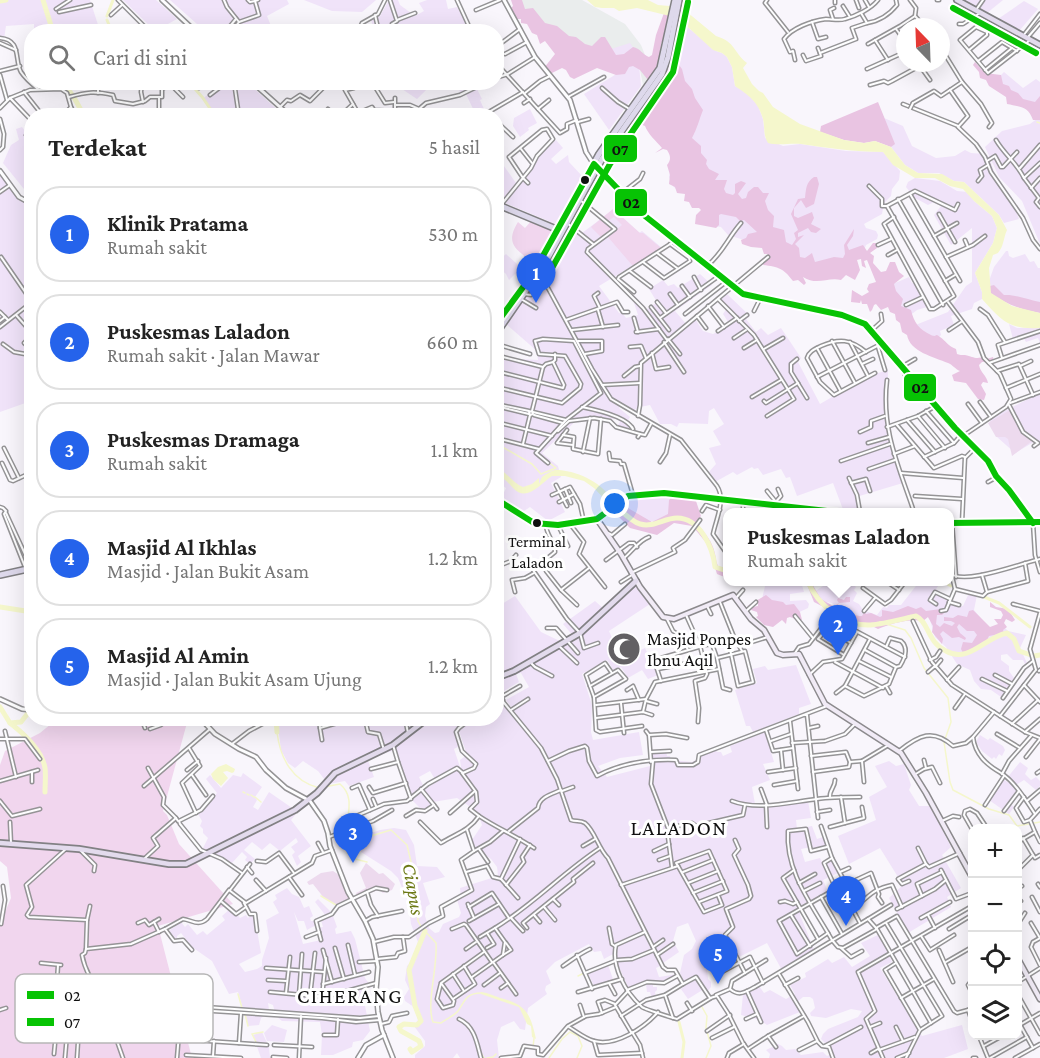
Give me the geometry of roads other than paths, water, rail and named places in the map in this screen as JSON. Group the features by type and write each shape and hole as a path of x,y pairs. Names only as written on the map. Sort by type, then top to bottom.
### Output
{"highway":[{"path":"561,230 580,200 596,166 662,74 677,0"},
{"path":"504,322 522,297 596,166 666,57"},
{"path":"504,207 561,230"},
{"path":"504,314 534,274"},
{"path":"0,574 24,569"}],"main road":[{"path":"957,0 1040,45"},
{"path":"504,505 528,520 546,525 597,519 618,502 633,495 673,493 802,508"},
{"path":"597,519 658,613 667,620 686,615 732,595 745,612 764,630 778,653 799,655 821,699 827,706 898,751 926,793 968,869"},
{"path":"954,523 1040,522"},
{"path":"504,674 580,633 636,581"},
{"path":"0,843 79,849 168,864 186,864 286,816 317,793 335,773 393,745 419,726"},
{"path":"1022,966 1040,999"}],"street":[{"path":"70,0 58,10 91,5"},
{"path":"118,0 142,24"},
{"path":"162,0 188,24"},
{"path":"224,0 239,22 259,15 256,1 248,0"},
{"path":"361,24 375,15 387,0 397,20"},
{"path":"457,0 468,24"},
{"path":"477,10 500,0"},
{"path":"504,0 535,57 568,97 578,121 586,152 622,194 675,241 743,294 848,317 863,323 990,463 997,477 1033,523 1040,572"},
{"path":"767,0 765,3 788,32"},
{"path":"856,0 859,8"},
{"path":"865,0 869,7"},
{"path":"795,60 793,51 790,51 784,39 788,32 812,22 843,20 861,12 878,0"},
{"path":"820,53 856,39 852,28 875,22 886,16 897,4 896,0"},
{"path":"868,44 915,16 915,9 910,0"},
{"path":"959,24 963,24 978,11 983,0"},
{"path":"111,15 123,5"},
{"path":"843,6 850,17"},
{"path":"833,19 830,10 834,8"},
{"path":"861,12 867,23"},
{"path":"392,24 415,13"},
{"path":"969,50 987,35 987,32 976,27 960,40 989,73 1017,51 1030,30 1039,21 1040,14"},
{"path":"375,15 377,24"},
{"path":"232,24 236,19"},
{"path":"812,22 818,39 826,37"},
{"path":"504,41 520,29"},
{"path":"0,38 8,40 18,49 24,76"},
{"path":"875,40 888,60"},
{"path":"505,54 527,42"},
{"path":"978,61 1001,42 1017,51"},
{"path":"0,43 18,49"},
{"path":"803,55 806,61 821,56 818,48"},
{"path":"985,70 1012,48"},
{"path":"867,69 896,56"},
{"path":"504,75 535,57"},
{"path":"950,64 988,114 992,121 989,127"},
{"path":"0,71 20,66"},
{"path":"504,70 561,134 567,129 566,125 589,119"},
{"path":"870,85 884,81 888,83 909,72"},
{"path":"924,72 930,80"},
{"path":"0,75 9,99 24,113"},
{"path":"496,108 550,76"},
{"path":"568,97 604,77"},
{"path":"909,110 913,103 934,91 941,96 962,82"},
{"path":"602,88 631,110"},
{"path":"0,108 9,99 33,90"},
{"path":"63,90 69,97 71,107"},
{"path":"140,90 143,102"},
{"path":"159,108 159,99 162,97 163,90"},
{"path":"176,90 183,97"},
{"path":"210,95 217,90"},
{"path":"235,90 238,108"},
{"path":"261,90 280,107 287,100 291,101 300,95 310,101 321,90"},
{"path":"345,90 356,108"},
{"path":"377,90 385,103 395,102 417,108"},
{"path":"420,108 426,103 469,90"},
{"path":"950,90 968,116 958,126"},
{"path":"24,92 37,108"},
{"path":"69,97 82,92 112,94 114,101 129,104 143,102 150,97 159,99"},
{"path":"524,102 530,99"},
{"path":"538,109 549,100"},
{"path":"395,102 396,108"},
{"path":"348,108 353,104"},
{"path":"903,104 958,126 978,146 1040,249"},
{"path":"0,119 4,134 3,147 0,150"},
{"path":"504,127 513,137"},
{"path":"504,199 523,178 535,158 553,139 547,129 509,157 523,178 528,183"},
{"path":"996,140 1020,168 1024,178 1039,197 1036,202 1040,207"},
{"path":"1020,168 1040,145"},
{"path":"521,149 531,163"},
{"path":"987,161 995,156 1001,167 1004,167 1017,152"},
{"path":"1024,178 1040,163"},
{"path":"978,182 982,176 980,170 988,165"},
{"path":"0,171 21,200 24,201"},
{"path":"622,194 640,179 643,173"},
{"path":"1031,188 1040,178"},
{"path":"0,192 10,185"},
{"path":"869,186 882,199 882,206 887,206 915,191 955,210 958,204"},
{"path":"910,194 960,281"},
{"path":"898,199 953,297 951,306"},
{"path":"580,200 615,228 586,250 634,298 659,329 684,372"},
{"path":"887,206 943,304"},
{"path":"939,214 955,242"},
{"path":"894,218 884,223 931,310 953,297"},
{"path":"567,223 593,244"},
{"path":"707,266 721,254 726,241 741,223"},
{"path":"934,236 957,223"},
{"path":"946,257 985,236"},
{"path":"878,245 891,239"},
{"path":"965,240 968,247"},
{"path":"633,292 618,279 675,241"},
{"path":"643,262 664,278 690,261 690,258 670,244"},
{"path":"888,255 897,250"},
{"path":"657,253 677,268"},
{"path":"1,257 24,292"},
{"path":"624,376 640,366 666,340 768,257"},
{"path":"630,271 651,287"},
{"path":"534,274 542,279 548,288 611,399 682,441 717,486 721,494 720,510 713,535 723,549"},
{"path":"945,281 956,274"},
{"path":"660,318 719,276"},
{"path":"694,277 701,290"},
{"path":"685,314 726,282"},
{"path":"522,297 531,295 539,284"},
{"path":"682,286 690,297"},
{"path":"598,293 594,296 603,327"},
{"path":"670,294 678,305"},
{"path":"522,297 536,308"},
{"path":"753,311 761,297"},
{"path":"906,305 924,297"},
{"path":"718,298 764,349 793,400 767,416"},
{"path":"566,320 616,302 623,312 628,312"},
{"path":"657,302 666,314"},
{"path":"948,302 978,342 984,358 997,371 1011,399 1010,404 1023,432 1038,443 1034,446"},
{"path":"708,306 724,327"},
{"path":"651,307 669,330"},
{"path":"0,327 24,308"},
{"path":"692,308 706,328"},
{"path":"980,309 991,318 1005,342"},
{"path":"0,312 8,320"},
{"path":"871,331 882,321 880,314"},
{"path":"15,315 24,325"},
{"path":"718,331 747,315"},
{"path":"0,320 5,317"},
{"path":"634,318 637,332 659,329"},
{"path":"948,330 962,321"},
{"path":"572,330 618,325"},
{"path":"734,338 747,329"},
{"path":"1002,358 997,346 1040,331"},
{"path":"764,349 783,338"},
{"path":"866,352 850,342 839,339 809,352 807,358 817,377 833,394 875,373"},
{"path":"504,389 562,403 581,386 565,356 537,354 535,340 573,340 601,393 566,420 539,450 536,454 548,463"},
{"path":"666,340 680,354"},
{"path":"744,348 757,340"},
{"path":"578,341 602,341 602,351 585,354"},
{"path":"832,341 855,383"},
{"path":"850,342 868,376"},
{"path":"3,344 14,352 24,354"},
{"path":"817,377 880,344"},
{"path":"880,344 885,370"},
{"path":"989,363 1040,345"},
{"path":"504,346 530,354"},
{"path":"630,347 641,346 646,358"},
{"path":"817,348 841,391"},
{"path":"652,352 656,369 669,367"},
{"path":"504,372 564,387 554,361 555,354"},
{"path":"523,444 543,367 561,354"},
{"path":"504,357 543,367"},
{"path":"798,359 791,364 790,368 807,398"},
{"path":"862,364 873,359"},
{"path":"904,367 915,359"},
{"path":"997,371 1016,364 1020,366 1030,361"},
{"path":"638,416 640,366"},
{"path":"1020,366 1033,395"},
{"path":"904,367 905,375"},
{"path":"1006,388 1040,374"},
{"path":"752,397 782,380"},
{"path":"887,380 885,416 890,444 912,508"},
{"path":"602,385 640,383"},
{"path":"764,401 766,403 798,383"},
{"path":"924,457 954,443 1010,404 1040,392"},
{"path":"980,402 991,417"},
{"path":"968,404 982,423"},
{"path":"887,427 918,416 936,406"},
{"path":"504,407 566,420"},
{"path":"582,407 603,412 632,427"},
{"path":"926,411 954,443"},
{"path":"531,413 563,423"},
{"path":"860,432 871,427 871,421 885,416"},
{"path":"918,416 945,448"},
{"path":"583,452 590,418"},
{"path":"539,450 564,424 573,420 601,419 639,436 645,435 651,424"},
{"path":"563,435 574,437 573,450 598,454 601,419"},
{"path":"907,420 935,452"},
{"path":"504,424 552,436"},
{"path":"897,425 934,468 962,456 965,458"},
{"path":"567,430 558,444 573,445"},
{"path":"660,462 666,453 670,435"},
{"path":"868,443 889,437"},
{"path":"504,440 539,450"},
{"path":"841,460 890,444"},
{"path":"894,454 915,446"},
{"path":"4,448 19,478"},
{"path":"962,523 965,458 975,448"},
{"path":"609,453 610,460 624,464 633,495"},
{"path":"869,469 895,459"},
{"path":"2,463 11,481 24,476"},
{"path":"901,473 963,478"},
{"path":"988,482 997,477"},
{"path":"849,478 858,498 859,508"},
{"path":"851,483 866,478 870,491"},
{"path":"556,485 567,506"},
{"path":"552,495 570,487 580,504 584,522"},
{"path":"565,489 571,503"},
{"path":"766,491 775,504 781,496 778,489"},
{"path":"559,502 574,494"},
{"path":"915,496 962,499"},
{"path":"742,508 743,502"},
{"path":"702,511 706,504 720,510"},
{"path":"760,504 762,508"},
{"path":"0,508 4,509 24,562"},
{"path":"5,514 24,552"},
{"path":"621,582 675,552 673,548 685,540 700,520"},
{"path":"569,524 584,541 584,546 579,553 605,587"},
{"path":"602,527 611,535 625,524"},
{"path":"515,592 513,580 525,578 534,572 555,552 555,545 546,525"},
{"path":"558,525 568,546"},
{"path":"623,558 637,548 642,540 649,537"},
{"path":"606,560 631,542 637,548"},
{"path":"504,564 511,561 516,555"},
{"path":"954,555 956,577 982,574 1038,559"},
{"path":"955,589 983,597 987,592 1028,581 1025,563"},
{"path":"561,590 590,568"},
{"path":"546,571 577,605"},
{"path":"534,572 567,619 580,633 585,648 598,643"},
{"path":"982,574 987,592"},
{"path":"941,611 946,610 955,589 954,585"},
{"path":"893,586 899,590"},
{"path":"863,588 883,604 887,604 902,586"},
{"path":"736,598 743,590"},
{"path":"936,604 930,600 936,592 959,605"},
{"path":"864,611 875,598"},
{"path":"719,599 734,637 745,651 753,682 738,686 728,640"},
{"path":"745,612 756,602"},
{"path":"1000,716 1024,685 1039,671 1031,653 1040,612 1013,604"},
{"path":"706,605 711,615"},
{"path":"686,615 700,646 706,672 705,678 695,681 699,709 698,722"},
{"path":"795,616 813,638"},
{"path":"667,620 671,629 688,640"},
{"path":"844,655 818,640 835,620 905,657"},
{"path":"913,621 930,660 947,680 1012,724 1040,739 1026,757"},
{"path":"795,653 798,648 810,644 822,627"},
{"path":"547,628 556,628 578,653"},
{"path":"826,629 851,643"},
{"path":"810,675 823,662 840,659 857,632"},
{"path":"745,644 768,637"},
{"path":"682,638 688,650"},
{"path":"845,686 864,696 890,682 896,667 900,666 905,657 906,649 902,641 890,638 886,647"},
{"path":"836,693 845,686 870,639"},
{"path":"661,681 654,660 712,644 723,688 730,690"},
{"path":"559,646 577,663"},
{"path":"865,650 896,667"},
{"path":"717,658 743,651"},
{"path":"930,660 940,651"},
{"path":"658,669 703,660"},
{"path":"928,672 941,660"},
{"path":"1003,698 1024,668 1034,660"},
{"path":"833,661 852,673 884,687 890,693"},
{"path":"859,661 891,677"},
{"path":"530,662 536,668 552,676"},
{"path":"612,674 607,664 586,674 596,705 598,732 642,726"},
{"path":"947,680 959,667"},
{"path":"643,712 653,684 719,669"},
{"path":"590,686 620,670 626,680 594,697"},
{"path":"995,675 1012,684"},
{"path":"982,679 1007,691"},
{"path":"1012,724 1039,701 1024,685"},
{"path":"504,697 520,686"},
{"path":"627,690 633,686 639,700"},
{"path":"955,708 965,694"},
{"path":"0,699 24,709"},
{"path":"511,711 528,699"},
{"path":"596,705 639,700 657,704"},
{"path":"504,701 548,761 571,820 587,824 609,860 663,969 674,970 683,984"},
{"path":"621,702 624,733"},
{"path":"548,761 586,746 589,761 597,776 620,765 652,761 676,760 678,765 693,765 698,762 699,755 827,706"},
{"path":"596,718 643,712 652,715"},
{"path":"898,751 913,741 929,736 945,738 954,746 967,742 994,712"},
{"path":"793,748 773,751 766,730 807,715 818,818"},
{"path":"1025,732 1040,719"},
{"path":"790,721 798,789"},
{"path":"792,743 825,741 845,734 855,724"},
{"path":"150,729 158,726"},
{"path":"207,726 232,744 255,756 280,783 309,800 325,823 332,850 351,899 365,921 374,942 380,1020 393,1058"},
{"path":"232,744 258,726"},
{"path":"322,740 321,728 328,726"},
{"path":"367,726 368,732 379,734 384,750"},
{"path":"406,726 408,735"},
{"path":"462,773 476,765 463,752 457,731 463,726"},
{"path":"809,728 818,726"},
{"path":"144,786 210,729"},
{"path":"5,731 16,777"},
{"path":"687,738 648,733 652,761 651,784 668,828 692,823 696,826 743,815 745,805"},
{"path":"770,741 791,734"},
{"path":"997,734 1020,748"},
{"path":"985,805 1009,761 1031,736"},
{"path":"973,737 976,748 985,763 1003,775 1024,796 1035,814"},
{"path":"0,739 25,739 40,759"},
{"path":"1036,743 1040,747"},
{"path":"850,762 862,761 889,744"},
{"path":"393,745 411,799"},
{"path":"189,748 200,767 182,783 196,813"},
{"path":"780,750 783,770"},
{"path":"651,752 670,751"},
{"path":"811,756 846,752 850,762 849,767 813,772"},
{"path":"924,760 926,768"},
{"path":"187,770 198,761"},
{"path":"862,761 864,782"},
{"path":"370,769 398,762"},
{"path":"148,768 164,797 164,805 178,819 196,845 242,873"},
{"path":"352,828 353,818 376,806 411,799 421,789 457,768 475,791 477,802 470,809 534,848"},
{"path":"768,772 796,768"},
{"path":"914,775 926,768 933,768 940,783"},
{"path":"0,781 38,770"},
{"path":"32,772 32,782"},
{"path":"192,775 206,795"},
{"path":"830,797 835,780"},
{"path":"774,784 797,781"},
{"path":"369,787 373,793 406,783"},
{"path":"352,788 359,785 369,810"},
{"path":"509,831 530,815 543,798 573,788"},
{"path":"421,789 437,809"},
{"path":"761,789 766,805 767,827"},
{"path":"1027,801 1040,790"},
{"path":"450,813 475,791"},
{"path":"1004,811 1019,791"},
{"path":"144,859 158,846 153,838 178,819 196,813 213,796"},
{"path":"1024,796 1016,808 1024,822 1030,821 1040,809"},
{"path":"732,801 745,805 766,805 830,797 860,797"},
{"path":"841,797 845,823"},
{"path":"373,799 376,806"},
{"path":"0,801 12,816 40,809"},
{"path":"406,816 416,810 425,812 434,805"},
{"path":"830,827 864,818 862,807"},
{"path":"969,824 964,815 965,811 970,809 978,814 984,824"},
{"path":"329,837 373,821 392,810"},
{"path":"817,812 830,810"},
{"path":"420,822 441,843 467,831 479,816"},
{"path":"940,821 953,816 959,817"},
{"path":"1030,821 1040,842"},
{"path":"10,822 11,844"},
{"path":"821,826 832,858 846,884"},
{"path":"828,847 812,851 806,829 788,831 794,870 799,883 832,940 851,957 861,951"},
{"path":"374,942 409,937 443,916 441,907 456,901 459,896 472,890 460,860 504,830"},
{"path":"467,831 474,851"},
{"path":"1035,832 1023,838 1039,862"},
{"path":"668,837 672,867"},
{"path":"501,879 520,839"},
{"path":"583,846 595,839"},
{"path":"735,840 739,849 734,855 751,896 726,909 734,927 725,935 745,973"},
{"path":"318,843 323,852"},
{"path":"654,851 669,844"},
{"path":"506,885 524,862 522,858 530,845"},
{"path":"67,848 26,885 32,908 27,915 29,917 87,920"},
{"path":"480,937 510,919 600,848"},
{"path":"918,848 928,867 960,853"},
{"path":"79,849 95,865 94,871"},
{"path":"479,849 488,862"},
{"path":"244,903 267,892 312,863 315,856 332,850"},
{"path":"621,885 709,851 728,891 699,903"},
{"path":"257,861 266,862 279,853 294,873"},
{"path":"659,860 671,855"},
{"path":"1022,866 1034,856 1040,855"},
{"path":"832,858 824,863 836,889"},
{"path":"682,873 713,860"},
{"path":"527,928 524,923 574,882 573,879 593,863"},
{"path":"909,881 901,884 898,879 926,864"},
{"path":"677,865 704,912 722,905 718,895"},
{"path":"86,948 131,944 183,919 195,923 204,921 248,866 252,873"},
{"path":"466,872 487,866 493,877 501,879 518,898"},
{"path":"839,873 849,868"},
{"path":"794,870 783,878 819,939"},
{"path":"568,871 573,879"},
{"path":"688,883 718,871"},
{"path":"922,896 917,884 941,871 956,899 968,894"},
{"path":"828,933 797,954 779,921 836,889 872,873 878,897 882,903"},
{"path":"799,883 816,874"},
{"path":"289,877 302,895"},
{"path":"256,880 267,892"},
{"path":"897,909 946,880"},
{"path":"693,893 723,881"},
{"path":"804,892 820,883"},
{"path":"860,923 852,908 877,889 892,885 902,907"},
{"path":"1,924 3,886"},
{"path":"321,940 316,921 332,914 337,907 351,899 376,888 387,890"},
{"path":"230,890 244,903 250,914 255,914 257,932"},
{"path":"367,892 370,905 378,916"},
{"path":"474,918 469,905 492,893 510,919 523,931"},
{"path":"821,897 842,934"},
{"path":"1032,897 1040,912"},
{"path":"553,899 559,905"},
{"path":"221,901 237,914 246,907"},
{"path":"780,902 793,904 797,902"},
{"path":"921,918 950,902"},
{"path":"469,921 499,904"},
{"path":"730,989 736,994 763,983 891,905"},
{"path":"89,974 82,955 86,952 90,906"},
{"path":"544,907 555,920"},
{"path":"883,1058 866,1017 875,1011 858,972 968,908"},
{"path":"365,921 402,911"},
{"path":"1022,917 1025,913"},
{"path":"927,914 935,928"},
{"path":"534,915 540,922"},
{"path":"791,915 810,946"},
{"path":"841,948 897,916 955,1012 968,1010"},
{"path":"949,929 968,917"},
{"path":"138,923 145,920 148,925 159,919"},
{"path":"868,919 877,928 931,1023"},
{"path":"154,922 159,932"},
{"path":"886,922 942,1016 920,1030 906,1058"},
{"path":"1022,979 1040,967 1031,945 1040,938 1031,923"},
{"path":"452,929 464,924 516,994"},
{"path":"472,977 511,950 495,928"},
{"path":"609,928 612,944 615,946 613,956 627,991 645,1009 677,1019 730,989"},
{"path":"165,929 174,941 183,940 192,950"},
{"path":"306,937 319,932"},
{"path":"615,946 645,932"},
{"path":"487,948 494,944 488,933"},
{"path":"921,936 930,950 954,935"},
{"path":"359,962 396,957 398,953 405,951 403,937"},
{"path":"585,972 616,961 636,958 653,949 663,940"},
{"path":"466,949 477,941"},
{"path":"503,955 505,942"},
{"path":"657,955 673,944"},
{"path":"348,945 355,976"},
{"path":"336,948 344,979"},
{"path":"563,966 577,955 590,949"},
{"path":"946,963 968,949"},
{"path":"323,950 332,982"},
{"path":"939,950 953,982"},
{"path":"441,982 454,1003 443,1008 437,999 441,982 484,952"},
{"path":"310,996 315,953"},
{"path":"1035,956 1040,953"},
{"path":"299,995 302,954"},
{"path":"577,955 592,989"},
{"path":"286,994 290,957"},
{"path":"716,975 750,957 763,983"},
{"path":"322,997 326,958"},
{"path":"730,989 731,982 766,960"},
{"path":"41,963 59,965 58,974"},
{"path":"896,963 885,970 920,1030"},
{"path":"453,999 475,984 464,966"},
{"path":"266,968 324,972"},
{"path":"323,984 369,972"},
{"path":"484,985 500,973"},
{"path":"453,974 464,991"},
{"path":"779,974 817,1041 829,1048 833,1058"},
{"path":"501,1058 519,1056 522,1054 523,1047 538,1048 539,1055 543,1055 568,1026 584,1017 602,1013 615,1006 627,991 647,982 664,983 677,976"},
{"path":"621,1016 640,1004 665,995 696,977 711,998"},
{"path":"785,985 798,978"},
{"path":"578,992 622,979"},
{"path":"901,998 934,979"},
{"path":"268,980 288,981"},
{"path":"270,992 322,997 377,983"},
{"path":"501,988 508,983"},
{"path":"609,983 615,994"},
{"path":"747,991 761,1022"},
{"path":"665,995 673,1018"},
{"path":"716,995 730,1015 753,1058"},
{"path":"602,1013 598,1002 605,1000 615,1006 632,1033 643,1058"},
{"path":"687,1003 692,1011"},
{"path":"1022,1004 1040,1034"},
{"path":"580,1005 584,1017"},
{"path":"0,1010 6,1008"},
{"path":"213,1008 389,1022 392,1017 407,1013"},
{"path":"213,1011 338,1017"},
{"path":"239,1043 241,1012"},
{"path":"568,1026 594,1041 607,1041 632,1033 658,1012"},
{"path":"746,1019 757,1014"},
{"path":"1022,1024 1040,1014"},
{"path":"707,1031 730,1015"},
{"path":"298,1058 301,1016"},
{"path":"748,1049 804,1016"},
{"path":"324,1035 337,1035 338,1017"},
{"path":"459,1019 473,1032 481,1058"},
{"path":"870,1027 880,1023"},
{"path":"712,1038 735,1027"},
{"path":"825,1046 861,1027"},
{"path":"896,1027 903,1041"},
{"path":"1022,1030 1033,1048"},
{"path":"358,1058 366,1045 384,1035"},
{"path":"768,1036 776,1047"},
{"path":"871,1053 915,1036"},
{"path":"982,1040 989,1058 1027,1037"},
{"path":"984,1046 994,1040"},
{"path":"213,1057 214,1041 267,1045"},
{"path":"594,1041 598,1055 642,1053"},
{"path":"799,1050 817,1041"},
{"path":"54,1054 55,1043"},
{"path":"65,1058 67,1043"},
{"path":"77,1058 78,1043"},
{"path":"118,1043 123,1058"},
{"path":"177,1058 178,1043"},
{"path":"727,1058 729,1053 744,1044"},
{"path":"1016,1058 1040,1044"},
{"path":"274,1045 312,1047"},
{"path":"897,1058 909,1053"},
{"path":"187,1056 241,1058"},
{"path":"273,1057 287,1058"}],"waterway":[{"path":"0,1 6,0"},
{"path":"43,0 50,24"},
{"path":"107,16 113,0"},
{"path":"107,20 109,24"},
{"path":"68,90 80,108"},
{"path":"196,90 210,108"},
{"path":"504,448 532,464 541,474 556,468 547,461"},
{"path":"614,504 629,518 640,524 649,525 677,518 692,523 704,535 715,567 723,570"},
{"path":"810,586 825,606 850,622 870,625 916,616 924,623 935,643 954,654 970,652 999,635 1007,633 1014,639 1019,651 1034,656 1040,655"},
{"path":"984,597 999,603 1030,627"},
{"path":"0,607 24,611"},
{"path":"880,622 905,630 924,668 948,698 951,722 944,742 953,790 989,809 1009,815 1017,826 1040,822"},
{"path":"0,707 10,723 21,722 24,718"},
{"path":"10,723 26,737 40,755 45,768 45,792"},
{"path":"277,726 277,732"},
{"name":"Ciapus","path":"277,732 281,751 289,767 301,780 319,788"},
{"name":"Ciapus","path":"324,787 340,784 346,791 349,805 347,827 352,839 357,840 391,830 407,845 412,866 418,921 436,943 431,995 433,1022 441,1023 456,1013 469,996 481,993"},
{"path":"255,797 261,802"},
{"path":"347,853 355,859 367,862"},
{"path":"321,896 336,905"},
{"path":"410,1049 412,1052 421,1046 419,1041 401,1031 399,1027 404,1024 417,1025 421,1021 415,1006 409,970 425,931"},
{"path":"578,976 584,973"},
{"path":"238,994 242,1008"},
{"path":"702,1007 707,1016 706,1028 711,1046 706,1058"},
{"path":"245,1014 248,1026"},
{"path":"679,1022 684,1042 682,1058"},
{"path":"256,1042 252,1034 263,1032"},
{"name":"Ciapus","path":"549,1058 562,1039 570,1032 578,1036 582,1046 577,1058"},
{"name":"Ciapus","path":"533,1048 534,1038"},
{"path":"481,1053 484,1058"},
{"path":"487,1058 496,1054"}],"place":[{"name":"Klinik Pratama","path":"536,303"},
{"name":"Terminal Laladon","path":"537,523"},
{"name":"Masjid Ponpes Ibnu Aqil","path":"624,649"},
{"name":"Puskesmas Laladon","path":"838,655"},
{"name":"Puskesmas Dramaga","path":"353,863"},
{"name":"Masjid Al Ikhlas","path":"846,926"},
{"name":"Masjid Al Amin","path":"718,984"}],"district":[{"name":"LALADON","path":"679,828"},
{"name":"CIHERANG","path":"350,996"}]}
